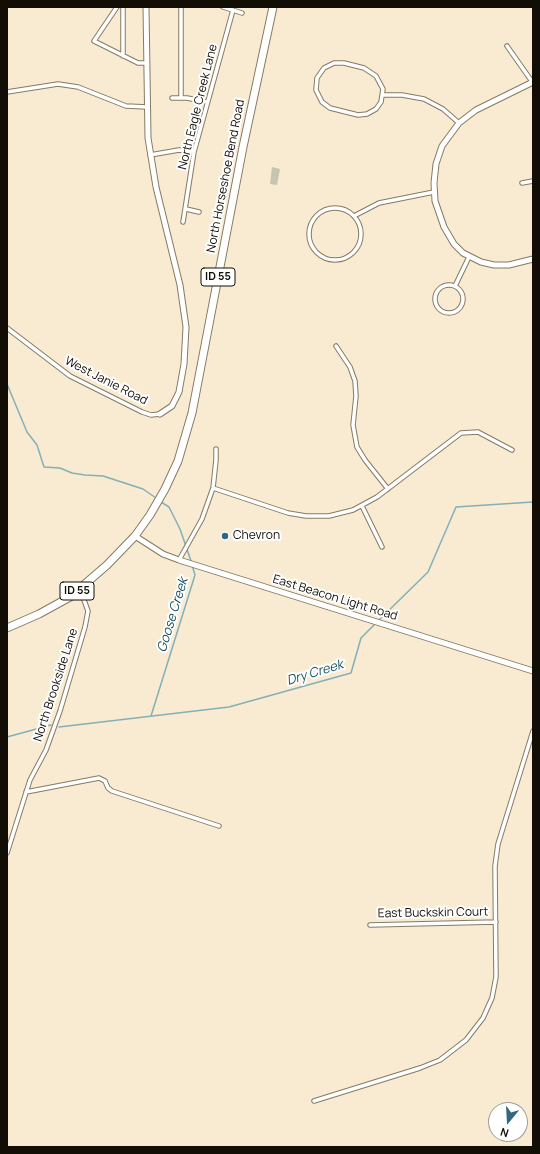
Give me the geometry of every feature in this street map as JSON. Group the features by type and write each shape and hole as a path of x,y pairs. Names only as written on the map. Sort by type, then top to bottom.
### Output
{"highway":[{"name":"North Horseshoe Bend Road","path":"7,628 39,614 70,597 107,565 135,536 158,502 172,475 190,422 249,116 273,7"}],"street":[{"path":"117,7 94,41 138,63 146,63"},
{"path":"123,7 123,56"},
{"path":"146,7 147,107 150,156 180,285 186,327 184,364 179,392 172,406 160,414"},
{"path":"180,7 181,98"},
{"path":"223,7 242,13"},
{"name":"North Eagle Creek Lane","path":"183,222 194,152 233,10"},
{"path":"507,46 533,83 476,110 459,123 442,146 434,173 434,192 438,210 446,233 454,244 469,257 494,265 509,265 533,259"},
{"path":"334,63 344,63 370,71 376,76 380,83 382,95 376,109 367,114 352,114 330,108 322,102 318,97 316,84 320,73 324,68 334,63"},
{"path":"7,92 58,84 78,87 126,106 147,107"},
{"path":"382,95 402,95 424,99 443,109 459,123"},
{"path":"172,98 207,102"},
{"path":"150,156 179,150 194,152"},
{"path":"522,183 533,181"},
{"path":"354,216 379,203 434,192"},
{"path":"332,208 340,209 354,216 361,229 361,237 360,244 350,256 335,260 328,259 315,250 309,236 310,228 318,215 332,208"},
{"path":"186,209 199,212"},
{"path":"455,286 469,257"},
{"path":"450,285 455,286 463,294 462,305 458,310 451,313 445,312 438,308 435,301 437,292 441,288 450,285"},
{"name":"West Janie Road","path":"7,328 70,376 142,412 151,415 160,414"},
{"path":"336,346 350,367 355,381 354,432 357,447 365,460 388,489"},
{"path":"213,488 288,513 306,516 340,514 362,506 388,489 455,437 466,432 478,432 485,434 512,450"},
{"path":"179,560 202,519 213,488 216,450"},
{"path":"362,506 382,547"},
{"name":"East Beacon Light Road","path":"135,536 163,554 179,560 533,671"},
{"name":"North Brookside Lane","path":"7,853 30,780 46,750 60,711 85,627 88,611 80,589"},
{"path":"314,1101 431,1065 450,1054 466,1040 483,1018 494,988 497,966 495,866 498,844 533,731"},
{"path":"26,792 99,778 105,781 108,788 112,791 219,826"},
{"name":"East Buckskin Court","path":"370,925 496,922"}],"green space":[{"path":"272,167 280,169 277,185 270,184"}],"waterway":[{"name":"Goose Creek","path":"7,384 27,432 37,445 44,467 60,468 72,473 85,475 103,476 143,489 156,498"},
{"name":"Goose Creek","path":"161,502 169,507 180,529 191,561"},
{"name":"Dry Creek","path":"379,620 428,572 456,507 533,502"},
{"name":"Goose Creek","path":"151,716 195,575 192,565"},
{"name":"Dry Creek","path":"59,727 229,707 351,673 361,638 376,623"},
{"name":"Dry Creek","path":"7,737 51,725"}],"place":[{"name":"Chevron","path":"225,536"}]}
